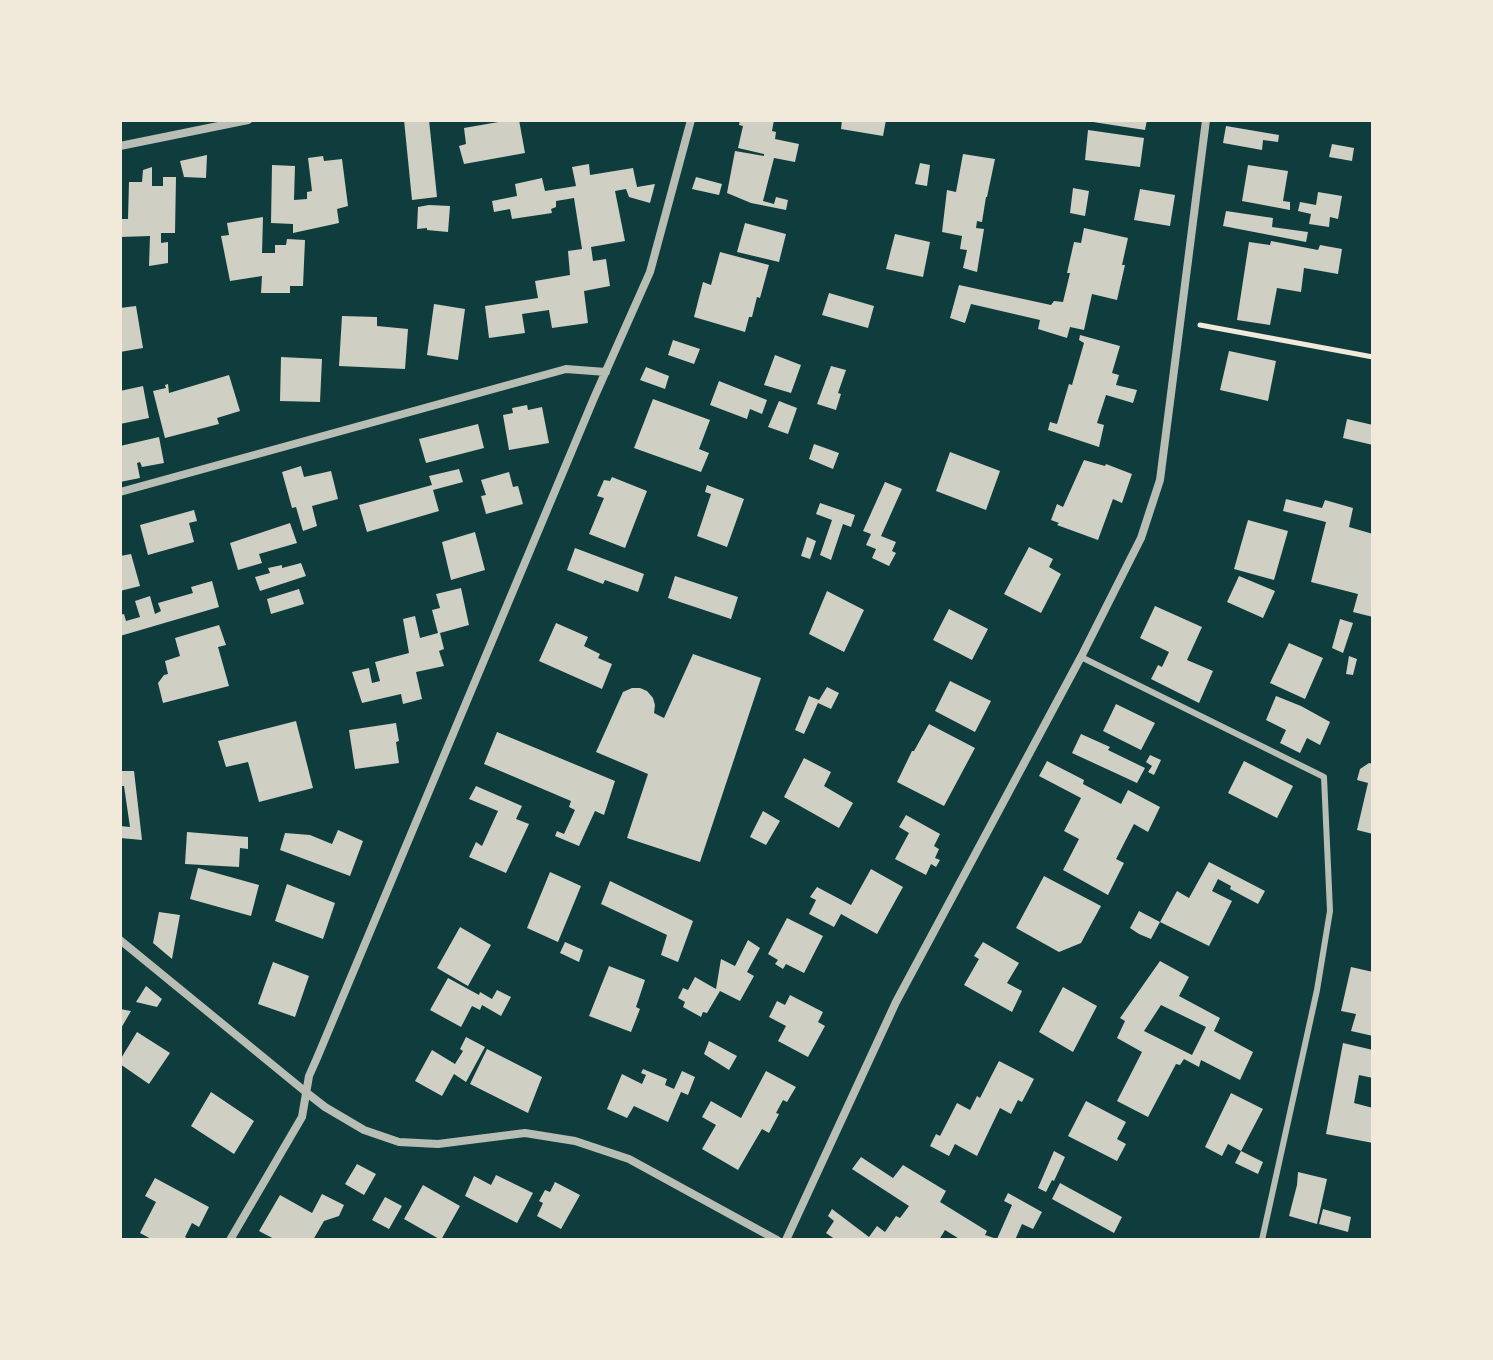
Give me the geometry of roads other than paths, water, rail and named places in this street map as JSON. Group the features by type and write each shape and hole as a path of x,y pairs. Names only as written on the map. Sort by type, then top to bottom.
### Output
{"street":[{"path":"120,146 248,120"},
{"path":"230,1240 302,1117 309,1076 650,272 691,120"},
{"path":"786,1240 896,1002 1081,657 1141,538 1160,480 1206,120"},
{"path":"120,492 566,369 606,372"},
{"path":"120,940 307,1093 364,1130 399,1142 438,1144 525,1133 575,1141 629,1159 777,1240"}],"lane":[{"path":"1081,657 1324,777 1330,911 1314,1002 1262,1240"}]}
